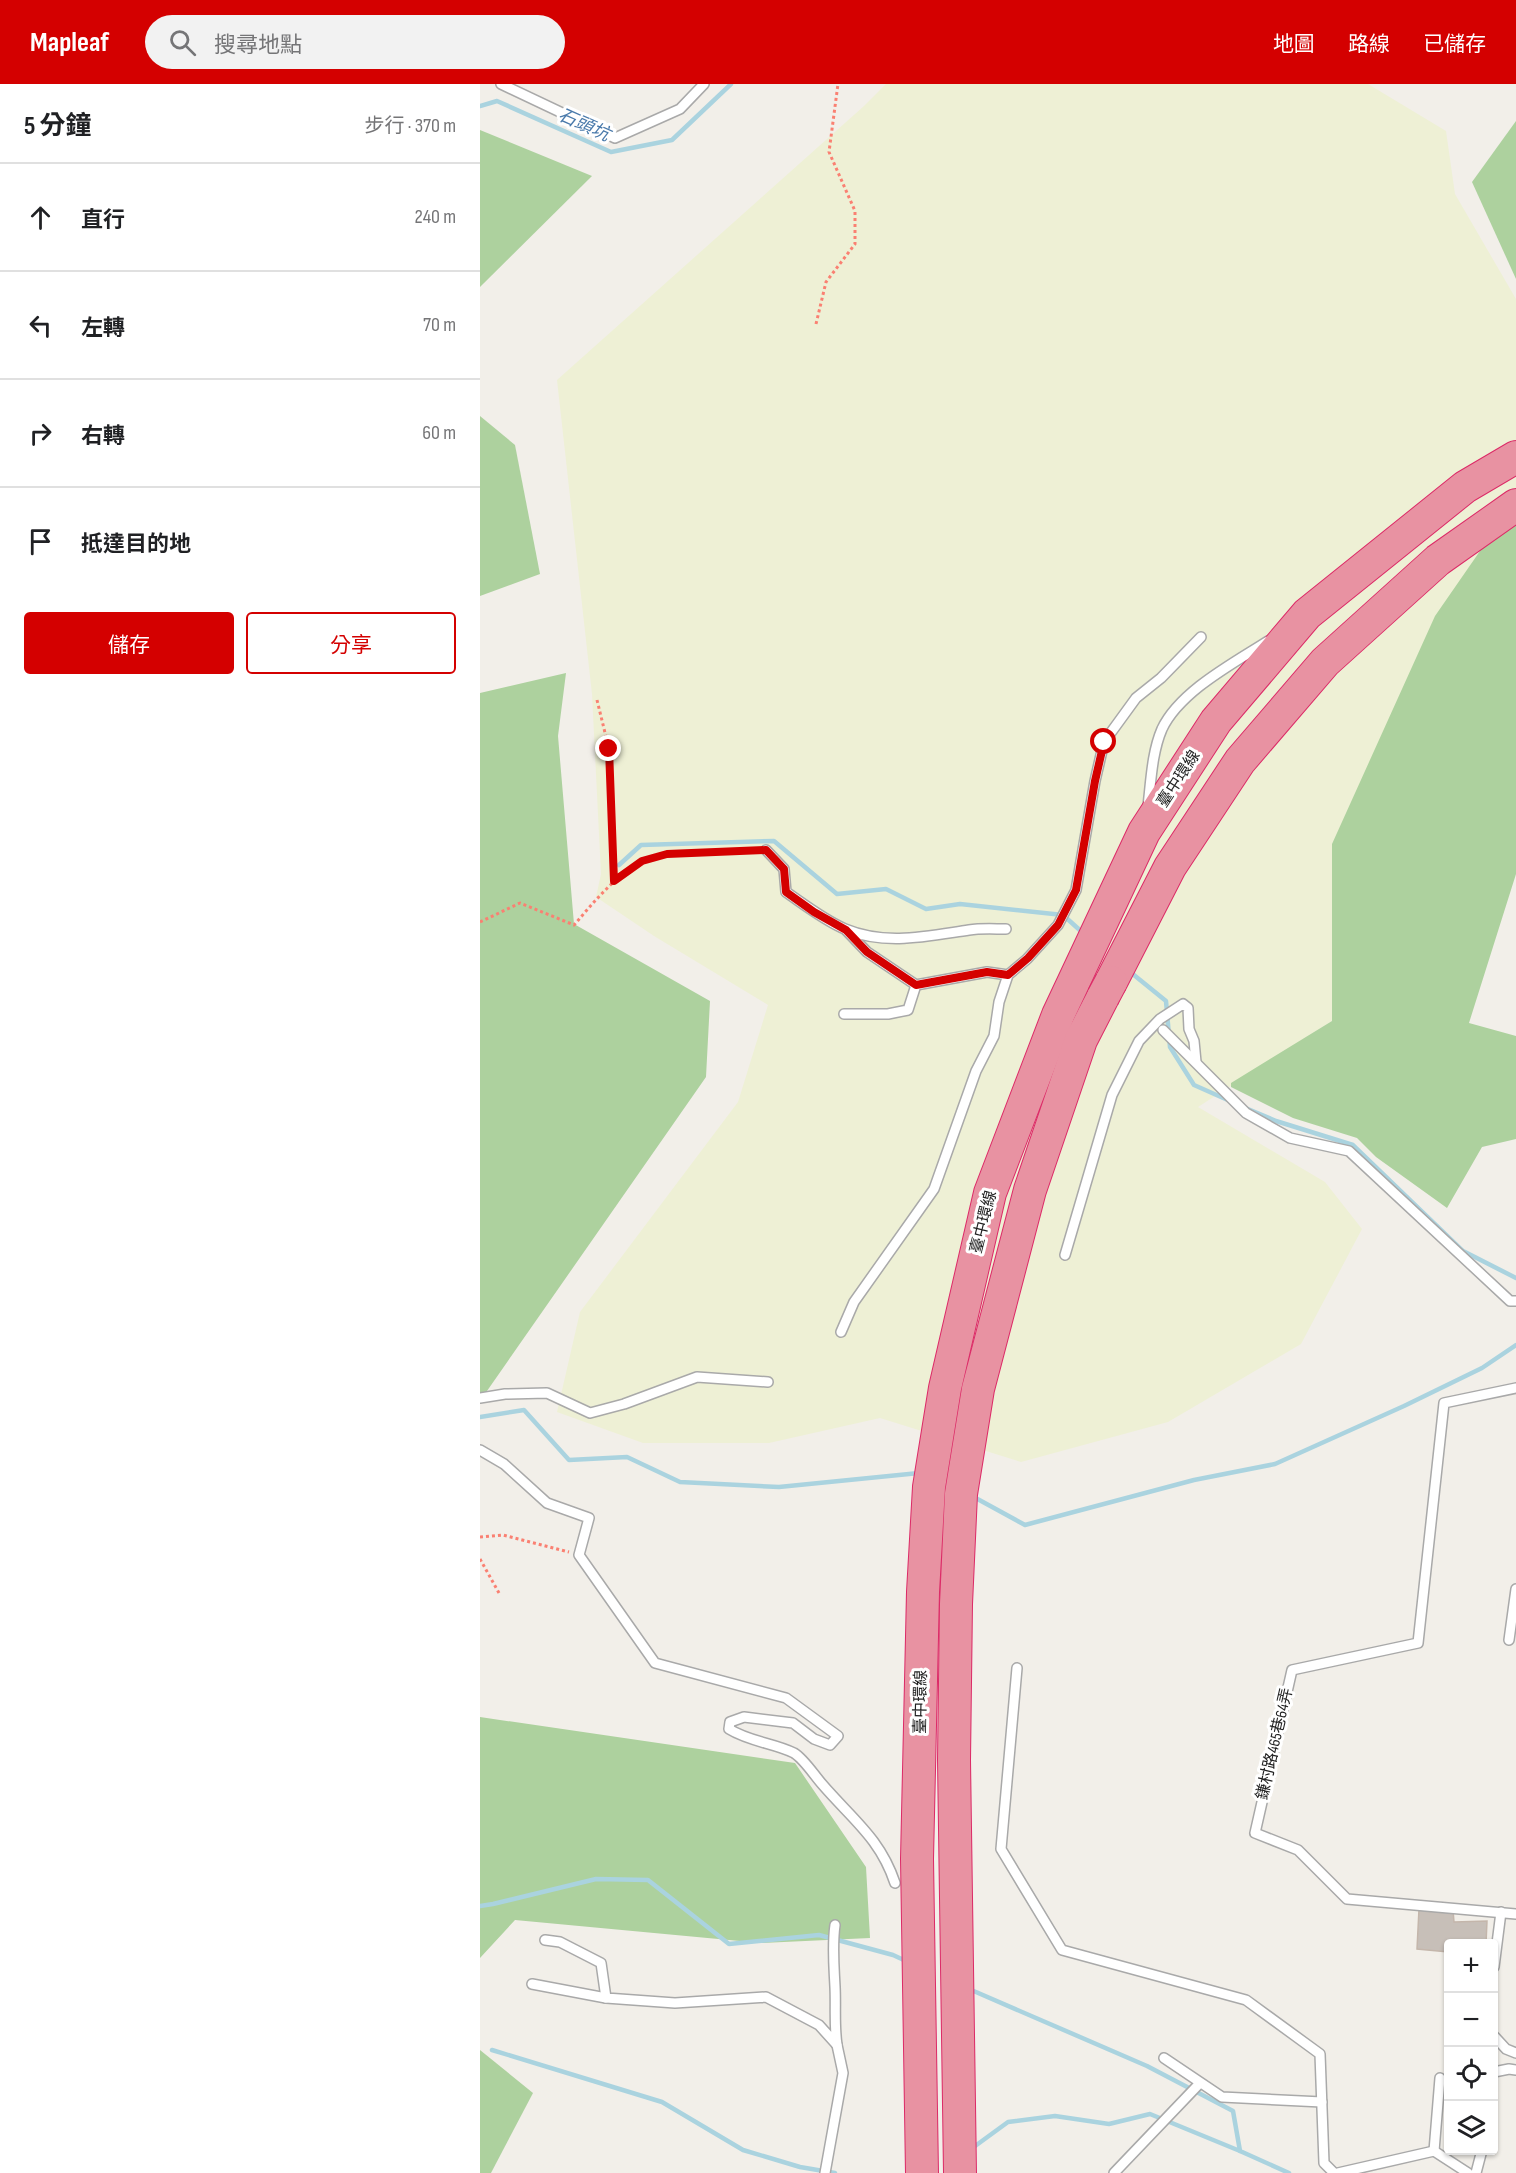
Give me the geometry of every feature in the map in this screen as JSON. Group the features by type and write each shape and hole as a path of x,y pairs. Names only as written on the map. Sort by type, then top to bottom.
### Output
{"highway":[{"name":"臺中環線","path":"922,2172 917,1859 923,1615 931,1474 945,1388 990,1194 1058,1015 1144,832 1216,721 1307,614 1465,487 1516,457"},
{"name":"臺中環線","path":"959,2162 954,1724 956,1604 962,1488 978,1389 1030,1190 1081,1040 1170,867 1240,761 1317,671 1438,560 1516,505"}],"lane":[{"path":"501,84 615,138 680,109 704,84"},
{"path":"1144,832 1156,749 1162,729 1173,711 1217,675 1307,614"},
{"path":"841,1332 854,1302 934,1189 976,1071 994,1036 999,1002 1008,975 1028,958 1058,925 1076,890 1104,742 1136,698 1161,678 1201,637"},
{"path":"766,850 784,869 786,892 814,912 846,930 867,952 916,985 987,972 1008,975"},
{"path":"846,930 890,939 933,937 971,930 1006,929"},
{"path":"844,1014 888,1014 908,1010 916,985"},
{"path":"1065,1255 1112,1095 1139,1041 1160,1019 1183,1004 1188,1008 1196,1062"},
{"path":"1163,1030 1246,1113 1290,1138 1349,1151 1510,1301 1516,1301"},
{"path":"480,1398 505,1394 546,1393 590,1413 624,1404 697,1377 768,1382"},
{"name":"鎌村路465巷64弄","path":"1516,1388 1444,1403 1418,1643 1292,1670 1255,1833 1298,1850 1347,1899 1516,1914"},
{"path":"480,1450 504,1464 547,1503 588,1518 579,1555 655,1663 786,1698 838,1736 830,1745 814,1739 793,1723 744,1717 730,1722 729,1730 742,1737 795,1754 844,1810 861,1824 889,1864 895,1883"},
{"path":"1509,1640 1516,1589"},
{"path":"1017,1668 1002,1849 1062,1950 1246,2000 1320,2054 1324,2163 1336,2173 1434,2151 1468,2173"},
{"path":"1498,1939 1501,1912"},
{"path":"825,2173 843,2073 834,2027 835,1989 832,1948 835,1925"},
{"path":"545,1940 560,1942 601,1963 606,1998"},
{"path":"532,1984 606,1998 675,2002 766,1998 819,2025 837,2045"},
{"path":"1498,2040 1506,2049 1516,2053"},
{"path":"1164,2058 1222,2097 1322,2102"},
{"path":"1498,2071 1516,2070"},
{"path":"1434,2151 1440,2078"},
{"path":"1114,2173 1200,2083"},
{"path":"1476,2173 1481,2155"}],"path":[{"path":"816,324 826,282 855,244 855,211 829,152 838,84"},
{"path":"597,700 609,749 614,881"},
{"path":"480,922 520,903 574,925 614,881 642,861 667,854 766,850"},
{"path":"480,1537 503,1534 579,1555"},
{"path":"480,1559 499,1593"}],"green space":[{"path":"886,84 1368,84 1446,131 1455,194 1516,299 1516,499 1332,844 1332,1021 1198,1107 1325,1182 1362,1229 1301,1344 1168,1422 1021,1462 880,1418 769,1443 643,1443 557,1412 580,1312 738,1102 768,1005 654,936 596,897 601,874 592,694 557,380"},
{"path":"1516,121 1516,279 1472,182"},
{"path":"480,130 592,176 480,287"},
{"path":"480,416 515,445 540,574 480,596"},
{"path":"1516,499 1516,874 1469,1023 1516,1036 1516,1139 1482,1147 1447,1208 1376,1157 1357,1138 1293,1118 1231,1087 1231,1083 1332,1021 1332,844 1435,616"},
{"path":"566,673 558,736 574,924 710,1001 706,1077 480,1401 480,693"},
{"path":"480,1717 795,1763 866,1867 870,1938 761,1943 515,1920 480,1958"},
{"path":"480,2050 533,2093 491,2173 480,2173"}],"building":[{"path":"1419,1909 1453,1910 1454,1922 1487,1921 1486,1939 1444,1939 1444,1952 1417,1949"}],"waterway":[{"name":"石頭坑","path":"480,106 497,101 611,152 672,140 731,84"},
{"path":"619,865 641,845 774,841 837,894 886,889 926,909 960,904 1063,915 1083,933"},
{"path":"1129,971 1166,1001 1170,1047 1194,1085 1230,1101"},
{"path":"1243,1107 1276,1121 1353,1145 1463,1251 1516,1278"},
{"path":"972,1496 1025,1525 1194,1480 1275,1464 1482,1368 1516,1345"},
{"path":"480,1417 524,1410 569,1460 627,1457 680,1482 779,1487 919,1473"},
{"path":"480,1906 596,1879 648,1880 729,1944 819,1935 893,1955 906,1961"},
{"path":"969,1989 1147,2066 1233,2111 1240,2151 1289,2173"},
{"path":"492,2050 662,2102 743,2150 800,2167 835,2173"},
{"path":"971,2149 1008,2122 1055,2116 1109,2124 1150,2114 1240,2151"}],"route":[{"path":"609,749 614,881 642,861 667,854 766,850 784,869 786,892 814,912 846,930 867,952 916,985 987,972 1008,975 1028,958 1058,925 1076,890 1104,742"}]}
